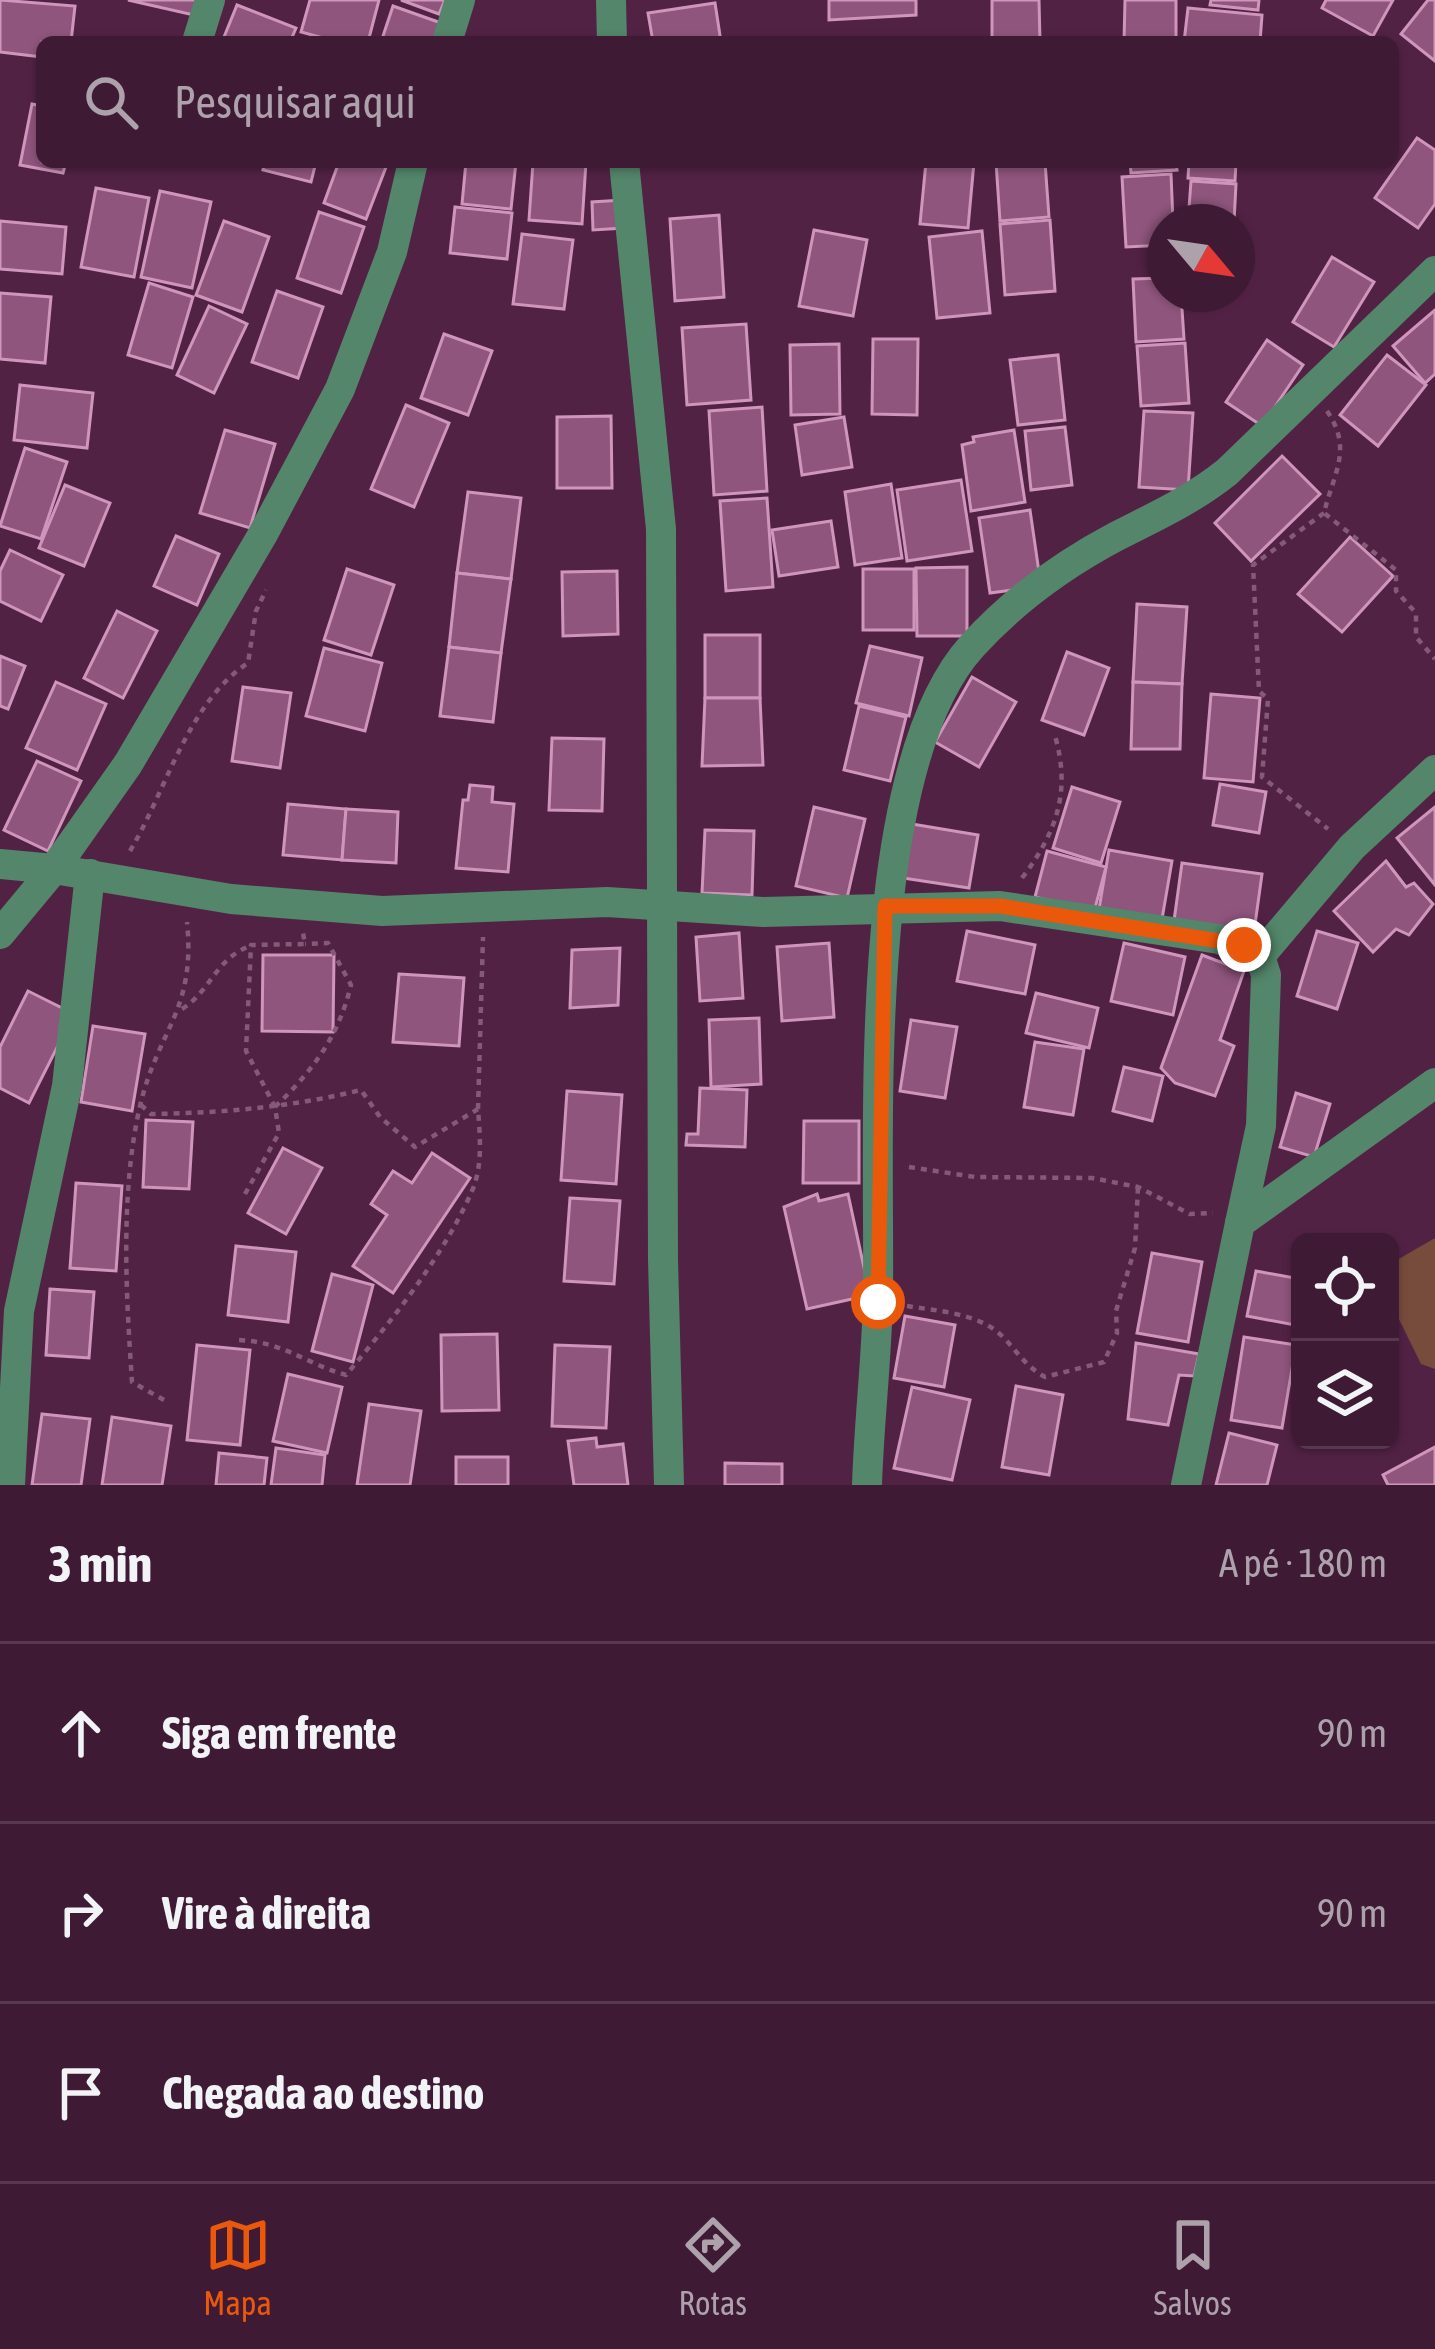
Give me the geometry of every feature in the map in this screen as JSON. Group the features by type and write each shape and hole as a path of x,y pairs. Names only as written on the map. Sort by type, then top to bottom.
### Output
{"street":[{"path":"199,36 210,0"},
{"path":"449,36 460,0"},
{"path":"611,0 612,36"},
{"path":"0,934 54,869 128,764 263,534 340,388 392,252 411,168"},
{"path":"624,168 661,529 670,1485"},
{"path":"867,1485 878,1302 885,906 918,753 944,689 968,650 1002,615 1070,565 1195,498 1435,271"},
{"path":"1260,956 1352,847 1435,770"},
{"path":"0,864 296,906 436,912 661,902 763,912 1000,906 1219,939 1260,956 1266,975 1266,1072 1186,1485"},
{"path":"10,1485 20,1312 67,1086 90,874"},
{"path":"1240,1223 1435,1083"}],"path":[{"path":"1312,390 1342,433 1344,455 1324,513 1253,565 1259,691 1268,699 1262,777 1352,847"},
{"path":"1324,513 1396,570 1396,591 1416,613 1416,637 1435,659"},
{"path":"1000,906 1039,856 1061,801 1066,774 1055,736"},
{"path":"164,1400 132,1382 129,1219 140,1105 157,1055 182,1010 191,959 178,888"},
{"path":"296,906 305,944"},
{"path":"237,1340 273,1341 304,1363 346,1375 396,1314 472,1190 479,1166 485,907"},
{"path":"182,1010 195,1001 224,958 251,945 328,943 351,985 342,1022 316,1066 275,1107"},
{"path":"245,1194 279,1133 275,1107 246,1051 251,945"},
{"path":"140,1105 151,1114 275,1107 361,1090 380,1117 415,1147 478,1109"},
{"path":"879,1166 940,1168 975,1177 1092,1178 1138,1187 1190,1214 1216,1213 1240,1223"},
{"path":"878,1302 958,1314 1000,1333 1023,1364 1045,1377 1104,1362 1117,1334 1115,1311 1135,1247 1138,1187"}],"shaded area":[{"path":"1435,1238 1435,1369 1421,1364 1399,1319 1399,1259"}],"building":[{"path":"0,0 75,6 72,36 36,36 36,56 0,52"},
{"path":"128,0 201,0 198,16"},
{"path":"310,0 379,0 370,36 301,32"},
{"path":"401,0 445,0 439,14"},
{"path":"829,0 916,0 916,15 829,20"},
{"path":"992,0 1039,0 1040,36 992,36"},
{"path":"1125,0 1176,0 1176,36 1124,36"},
{"path":"1211,0 1259,0 1258,10 1210,5"},
{"path":"1326,0 1393,0 1373,36 1322,8"},
{"path":"1428,0 1435,0 1435,61 1401,34"},
{"path":"715,3 720,36 652,36 648,13"},
{"path":"237,5 296,28 293,36 224,36"},
{"path":"393,6 444,24 440,36 383,36"},
{"path":"1188,8 1262,15 1260,36 1185,36"},
{"path":"32,104 36,105 36,168 20,165"},
{"path":"1417,138 1435,150 1435,204 1418,228 1375,198"},
{"path":"264,168 314,168 311,182"},
{"path":"337,168 386,168 366,219 324,203"},
{"path":"465,168 515,168 511,209 462,204"},
{"path":"533,168 586,168 582,224 529,220"},
{"path":"925,168 973,168 968,228 920,224"},
{"path":"996,168 1045,168 1049,217 1000,221"},
{"path":"1131,168 1177,170 1131,173"},
{"path":"1189,168 1236,168 1235,181 1188,178"},
{"path":"1171,174 1172,204 1147,204 1147,246 1126,247 1122,177"},
{"path":"1191,181 1236,184 1235,204 1189,204"},
{"path":"96,188 149,198 134,277 81,267"},
{"path":"160,191 211,202 192,288 141,277"},
{"path":"622,200 624,228 593,230 592,202"},
{"path":"455,207 512,213 507,259 450,253"},
{"path":"319,212 364,227 341,293 297,278"},
{"path":"719,215 724,297 675,301 670,219"},
{"path":"1050,220 1055,291 1005,295 1000,224"},
{"path":"0,221 66,227 62,274 0,269"},
{"path":"224,221 269,237 242,312 196,295"},
{"path":"814,230 867,240 853,316 799,306"},
{"path":"982,231 990,313 937,318 929,237"},
{"path":"522,234 573,240 564,309 513,304"},
{"path":"1332,257 1374,282 1334,347 1293,322"},
{"path":"1133,279 1147,279 1147,312 1182,312 1184,339 1136,342"},
{"path":"149,283 193,297 172,368 128,355"},
{"path":"277,291 323,307 298,378 252,362"},
{"path":"0,293 51,297 45,363 0,359"},
{"path":"209,306 247,324 214,393 177,375"},
{"path":"1435,310 1435,374 1425,383 1393,346"},
{"path":"746,324 751,400 687,405 682,328"},
{"path":"444,334 492,351 468,415 421,398"},
{"path":"873,339 918,339 917,415 872,414"},
{"path":"1267,340 1303,365 1262,426 1226,402"},
{"path":"1185,343 1189,403 1141,406 1137,346"},
{"path":"839,344 840,414 791,415 790,345"},
{"path":"1058,355 1065,420 1018,425 1010,360"},
{"path":"1387,355 1426,385 1378,446 1340,415"},
{"path":"20,385 93,393 87,448 14,440"},
{"path":"406,405 449,423 414,507 371,489"},
{"path":"762,407 767,491 714,495 709,411"},
{"path":"1144,411 1193,413 1188,490 1139,487"},
{"path":"611,416 612,488 557,488 557,417"},
{"path":"844,417 852,467 802,475 795,425"},
{"path":"1065,427 1072,485 1031,490 1025,431"},
{"path":"225,430 275,444 250,528 200,513"},
{"path":"1014,430 1025,502 971,511 962,445 974,442 973,437"},
{"path":"25,448 67,462 41,539 0,526"},
{"path":"1282,456 1320,494 1251,561 1215,523"},
{"path":"961,480 972,551 907,561 897,490"},
{"path":"891,484 902,558 855,565 845,492"},
{"path":"65,485 110,503 84,566 39,548"},
{"path":"468,492 521,498 511,579 457,573"},
{"path":"767,498 773,587 726,591 720,501"},
{"path":"1030,510 1041,586 990,593 979,518"},
{"path":"831,521 838,567 779,576 772,530"},
{"path":"176,536 219,554 197,605 154,586"},
{"path":"1350,537 1393,576 1342,632 1298,594"},
{"path":"10,550 63,575 41,621 0,601 0,571"},
{"path":"967,567 967,636 917,636 916,568"},
{"path":"347,569 394,585 371,655 324,640"},
{"path":"863,569 914,569 914,630 863,630"},
{"path":"617,571 618,634 563,636 562,572"},
{"path":"457,573 511,579 501,653 449,647"},
{"path":"1137,604 1187,607 1182,684 1133,682"},
{"path":"117,611 157,631 123,698 84,678"},
{"path":"705,635 760,635 760,698 705,698"},
{"path":"870,646 922,658 909,716 856,703"},
{"path":"449,647 501,653 493,722 440,716"},
{"path":"324,648 382,663 365,731 306,716"},
{"path":"1067,652 1109,668 1084,735 1042,720"},
{"path":"0,656 25,666 8,709 0,706"},
{"path":"972,677 1016,702 979,767 935,742"},
{"path":"56,682 106,704 77,770 26,748"},
{"path":"1133,682 1182,684 1180,749 1131,749"},
{"path":"243,687 291,693 280,768 232,761"},
{"path":"1211,694 1260,698 1253,782 1204,778"},
{"path":"705,698 760,698 763,765 702,766"},
{"path":"859,706 906,717 890,781 844,770"},
{"path":"552,738 604,739 602,811 549,810"},
{"path":"37,761 81,781 48,851 4,830"},
{"path":"1220,784 1266,792 1259,833 1213,825"},
{"path":"470,785 493,787 492,802 514,804 508,872 456,868 463,800 468,800"},
{"path":"1072,787 1120,802 1101,863 1053,848"},
{"path":"288,804 346,809 342,860 283,855"},
{"path":"814,807 865,819 847,898 796,886"},
{"path":"1435,807 1435,885 1397,838"},
{"path":"346,809 398,812 396,863 342,860"},
{"path":"912,824 978,835 969,888 903,878"},
{"path":"705,830 754,831 752,895 702,893"},
{"path":"1109,850 1172,861 1162,919 1099,909"},
{"path":"1047,851 1106,867 1094,912 1035,897"},
{"path":"1386,861 1406,887 1414,883 1433,904 1409,935 1396,929 1373,952 1334,911"},
{"path":"1182,863 1262,874 1253,939 1173,928"},
{"path":"967,931 1035,945 1025,994 957,981"},
{"path":"1317,931 1358,943 1337,1009 1297,996"},
{"path":"739,933 743,998 700,1001 696,937"},
{"path":"829,943 834,1017 782,1021 777,947"},
{"path":"1124,943 1185,957 1173,1015 1111,1001"},
{"path":"620,948 618,1005 570,1008 572,950"},
{"path":"263,955 334,955 333,1032 262,1031"},
{"path":"1202,955 1244,971 1220,1040 1234,1046 1215,1096 1175,1083 1161,1068"},
{"path":"399,974 464,978 459,1046 393,1042"},
{"path":"28,991 74,1014 29,1103 0,1088 0,1047"},
{"path":"1036,993 1098,1008 1089,1048 1026,1033"},
{"path":"759,1018 761,1084 711,1087 709,1020"},
{"path":"911,1020 957,1027 945,1098 900,1091"},
{"path":"93,1026 145,1034 132,1111 81,1102"},
{"path":"1035,1042 1084,1049 1073,1115 1024,1107"},
{"path":"1124,1067 1163,1076 1152,1121 1113,1111"},
{"path":"700,1088 747,1090 745,1147 686,1145 687,1134 698,1134"},
{"path":"567,1091 622,1095 616,1184 561,1180"},
{"path":"1296,1093 1330,1104 1314,1157 1280,1147"},
{"path":"146,1120 193,1122 189,1189 143,1187"},
{"path":"804,1121 859,1121 859,1183 803,1183"},
{"path":"283,1148 322,1168 286,1234 248,1213"},
{"path":"432,1153 470,1178 393,1293 353,1266 387,1215 371,1204 393,1171 412,1183"},
{"path":"76,1183 122,1186 116,1271 70,1268"},
{"path":"817,1194 819,1201 848,1194 870,1295 807,1309 784,1207"},
{"path":"570,1198 620,1201 614,1284 564,1281"},
{"path":"236,1246 296,1252 288,1322 228,1315"},
{"path":"1152,1253 1202,1262 1188,1342 1137,1333"},
{"path":"1256,1271 1291,1277 1291,1324 1247,1316"},
{"path":"332,1274 373,1285 353,1362 312,1351"},
{"path":"50,1289 94,1292 89,1358 46,1355"},
{"path":"905,1316 955,1325 944,1387 894,1378"},
{"path":"497,1334 499,1410 442,1411 441,1335"},
{"path":"1244,1337 1291,1344 1282,1428 1231,1420"},
{"path":"1136,1343 1199,1354 1194,1376 1179,1375 1168,1425 1128,1419"},
{"path":"197,1345 250,1350 240,1445 187,1440"},
{"path":"555,1345 610,1347 606,1428 552,1426"},
{"path":"288,1374 342,1387 327,1453 273,1441"},
{"path":"1016,1386 1063,1395 1049,1475 1002,1467"},
{"path":"912,1387 970,1400 952,1480 894,1468"},
{"path":"369,1404 421,1411 410,1485 357,1485"},
{"path":"42,1414 90,1419 81,1485 32,1485"},
{"path":"112,1417 171,1426 162,1485 102,1485"},
{"path":"1229,1433 1277,1445 1267,1485 1216,1485"},
{"path":"596,1438 597,1447 623,1444 628,1485 574,1485 568,1441"},
{"path":"1435,1447 1435,1485 1388,1485 1383,1475"},
{"path":"276,1448 325,1455 322,1485 271,1485"},
{"path":"219,1453 267,1458 264,1485 216,1485"},
{"path":"456,1457 508,1457 508,1485 456,1485"},
{"path":"725,1463 782,1464 782,1485 725,1485"}],"route":[{"path":"878,1302 885,906 1000,906 1244,945"}]}
